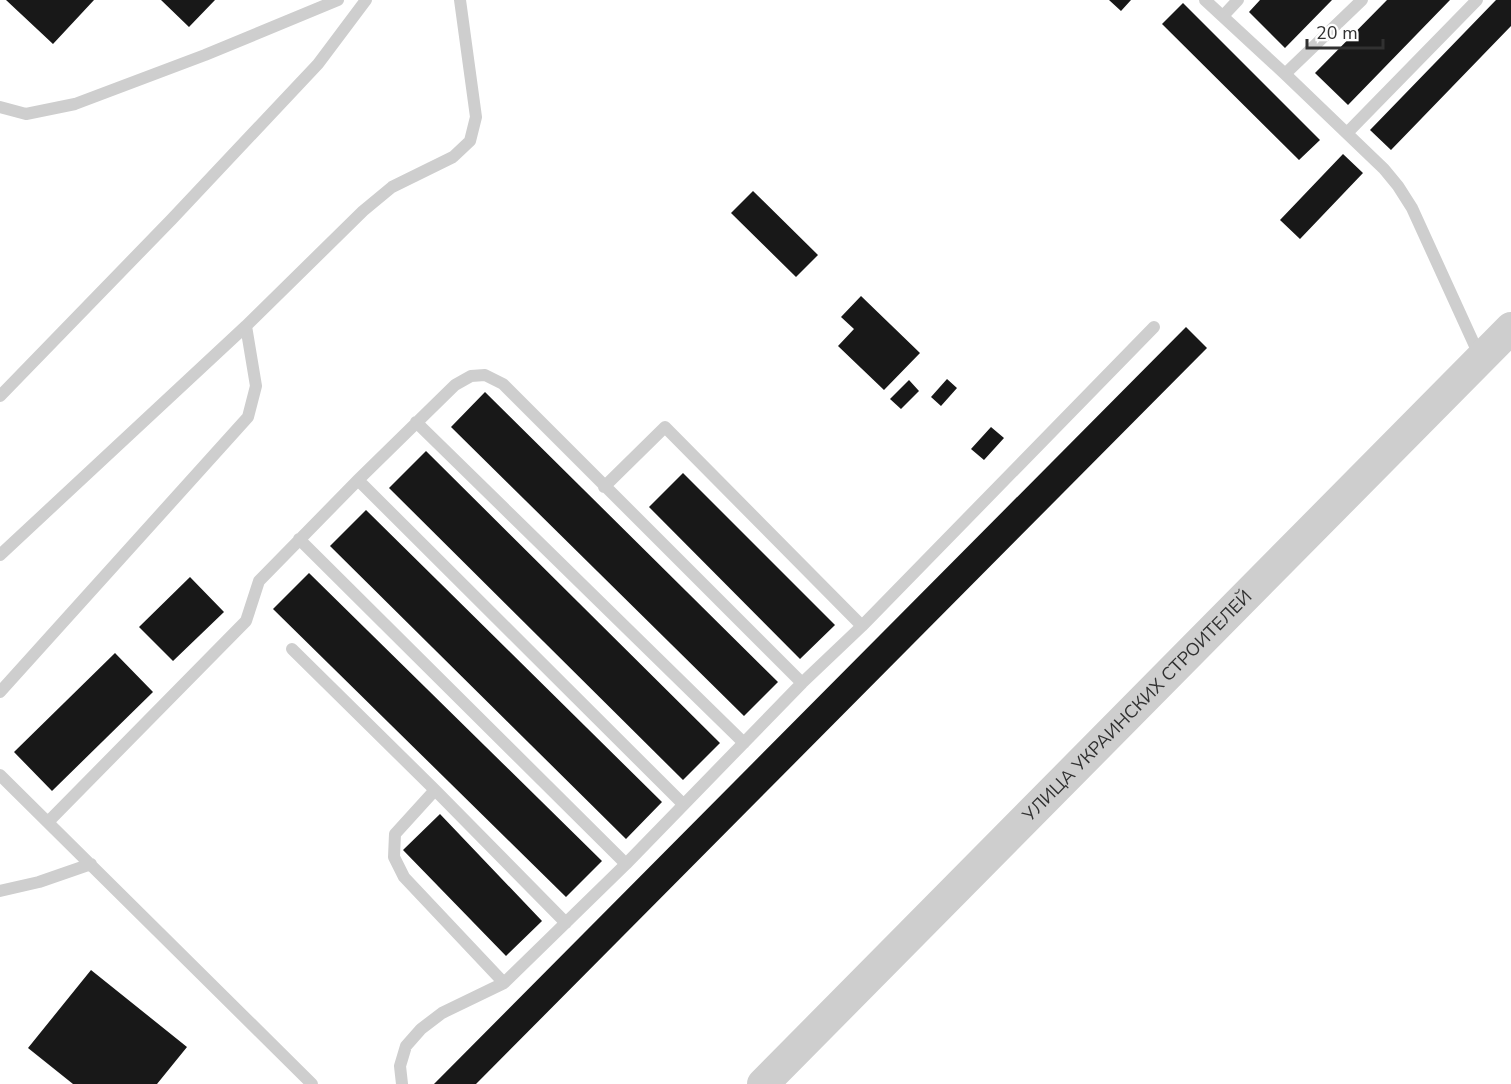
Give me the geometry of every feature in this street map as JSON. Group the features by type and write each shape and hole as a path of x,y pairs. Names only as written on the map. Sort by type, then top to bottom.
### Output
{"street":[{"name":"УЛИЦА УКРАИНСКИХ СТРОИТЕЛЕЙ","path":"763,1084 1511,328"}],"lane":[{"path":"0,107 26,114 75,104 205,55 338,0"},
{"path":"0,396 318,64 366,0"},
{"path":"0,555 246,326 363,211 392,187 453,157 470,141 476,117 460,0"},
{"path":"1205,0 1347,133 1398,186 1412,208 1480,358"},
{"path":"1223,16 1238,0"},
{"path":"1285,74 1362,0"},
{"path":"1347,133 1478,0"},
{"path":"0,692 248,417 256,386 246,326"},
{"path":"402,1084 400,1066 406,1046 421,1029 442,1013 504,983 626,864 862,626 1154,327"},
{"path":"48,822 246,621 259,581 416,422 455,385 471,376 484,375 503,384 802,684"},
{"path":"416,422 744,743"},
{"path":"604,487 665,427 862,626"},
{"path":"357,480 683,804"},
{"path":"299,539 626,864"},
{"path":"292,649 566,923"},
{"path":"0,775 312,1084"},
{"path":"435,790 394,834 394,857 404,877 504,983"},
{"path":"0,891 39,882 91,864"}],"building":[{"path":"6,0 94,0 53,44"},
{"path":"161,0 215,0 189,27"},
{"path":"1109,0 1131,0 1121,11"},
{"path":"1260,0 1332,0 1285,48 1249,12"},
{"path":"1387,0 1450,0 1348,105 1315,73"},
{"path":"1496,0 1511,0 1511,26 1391,150 1370,130"},
{"path":"1183,3 1320,140 1299,160 1162,24"},
{"path":"1343,154 1363,173 1300,239 1280,220"},
{"path":"753,191 818,255 796,277 731,213"},
{"path":"861,296 920,353 884,390 838,346 854,329 841,317"},
{"path":"1186,327 1207,348 476,1084 434,1084"},
{"path":"947,379 957,388 941,406 931,397"},
{"path":"909,380 919,391 901,409 890,399"},
{"path":"485,392 778,682 744,716 451,427"},
{"path":"991,427 1004,438 984,460 971,449"},
{"path":"426,451 720,743 683,780 389,488"},
{"path":"683,473 835,625 800,659 649,507"},
{"path":"366,510 662,802 626,839 330,546"},
{"path":"309,573 602,861 566,897 273,609"},
{"path":"190,577 224,612 173,661 139,627"},
{"path":"115,653 153,692 52,791 14,752"},
{"path":"440,814 542,921 506,956 403,850"},
{"path":"91,970 187,1047 157,1084 73,1084 28,1048"}]}
